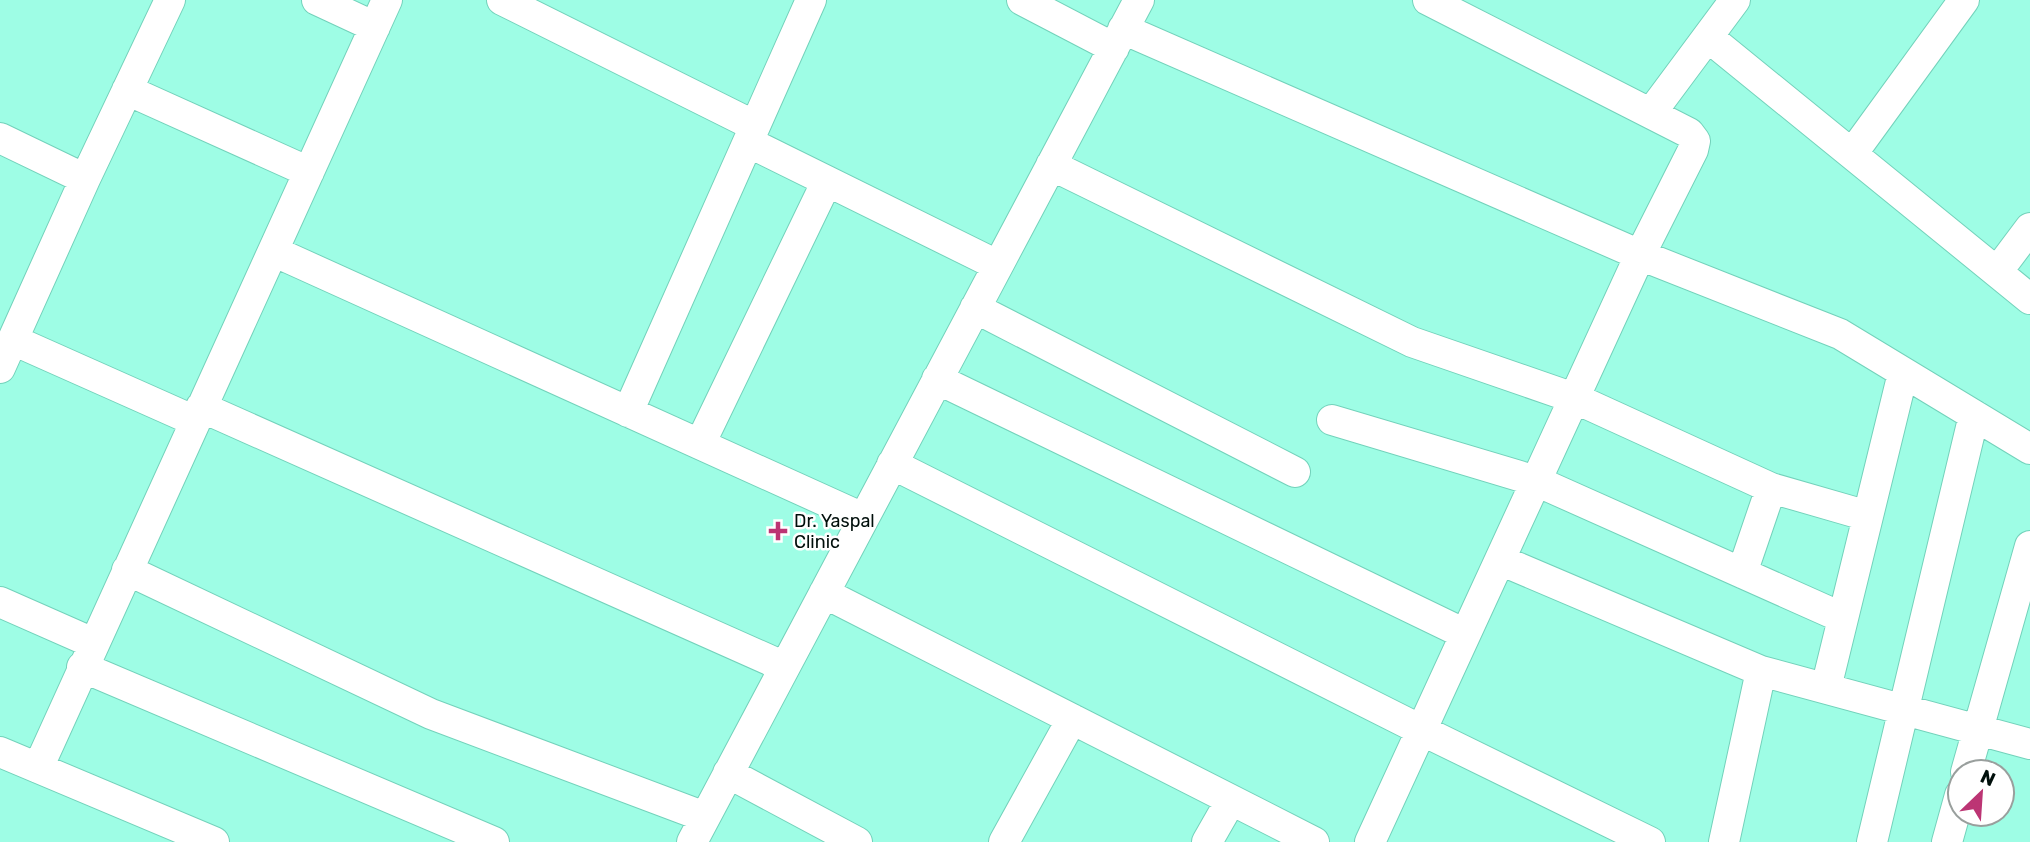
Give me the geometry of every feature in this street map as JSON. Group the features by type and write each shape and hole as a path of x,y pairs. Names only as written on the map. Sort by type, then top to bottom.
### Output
{"street":[{"path":"0,369 85,179 170,0"},
{"path":"317,0 375,27"},
{"path":"38,768 387,0"},
{"path":"502,0 751,134 827,181 997,265"},
{"path":"628,412 811,0"},
{"path":"1022,0 1640,255 1840,334 2030,449"},
{"path":"127,570 431,715 698,830 1139,0"},
{"path":"1370,842 1695,141 1689,133 1428,0"},
{"path":"1651,113 1735,0"},
{"path":"1852,154 1964,0"},
{"path":"1708,37 2030,299"},
{"path":"127,90 309,172"},
{"path":"0,138 85,179"},
{"path":"1051,165 1412,342 1574,398 1771,488 1868,516"},
{"path":"700,444 827,181"},
{"path":"1997,272 2030,228"},
{"path":"273,251 863,518"},
{"path":"975,308 1295,472"},
{"path":"13,340 198,414 785,667"},
{"path":"1826,688 1903,373"},
{"path":"937,379 1465,634"},
{"path":"1872,842 1974,415"},
{"path":"1332,420 1536,481 1843,618"},
{"path":"892,464 1650,842"},
{"path":"1742,573 1771,488"},
{"path":"1970,758 2030,546"},
{"path":"1500,560 1760,671 2030,744"},
{"path":"824,593 1314,842"},
{"path":"0,601 88,655 494,842"},
{"path":"1724,842 1760,671"},
{"path":"1004,842 1072,719"},
{"path":"0,752 214,842"},
{"path":"728,773 857,842"},
{"path":"1207,842 1231,800"}],"place":[{"name":"Dr. Yaspal Clinic","path":"778,531"}]}
